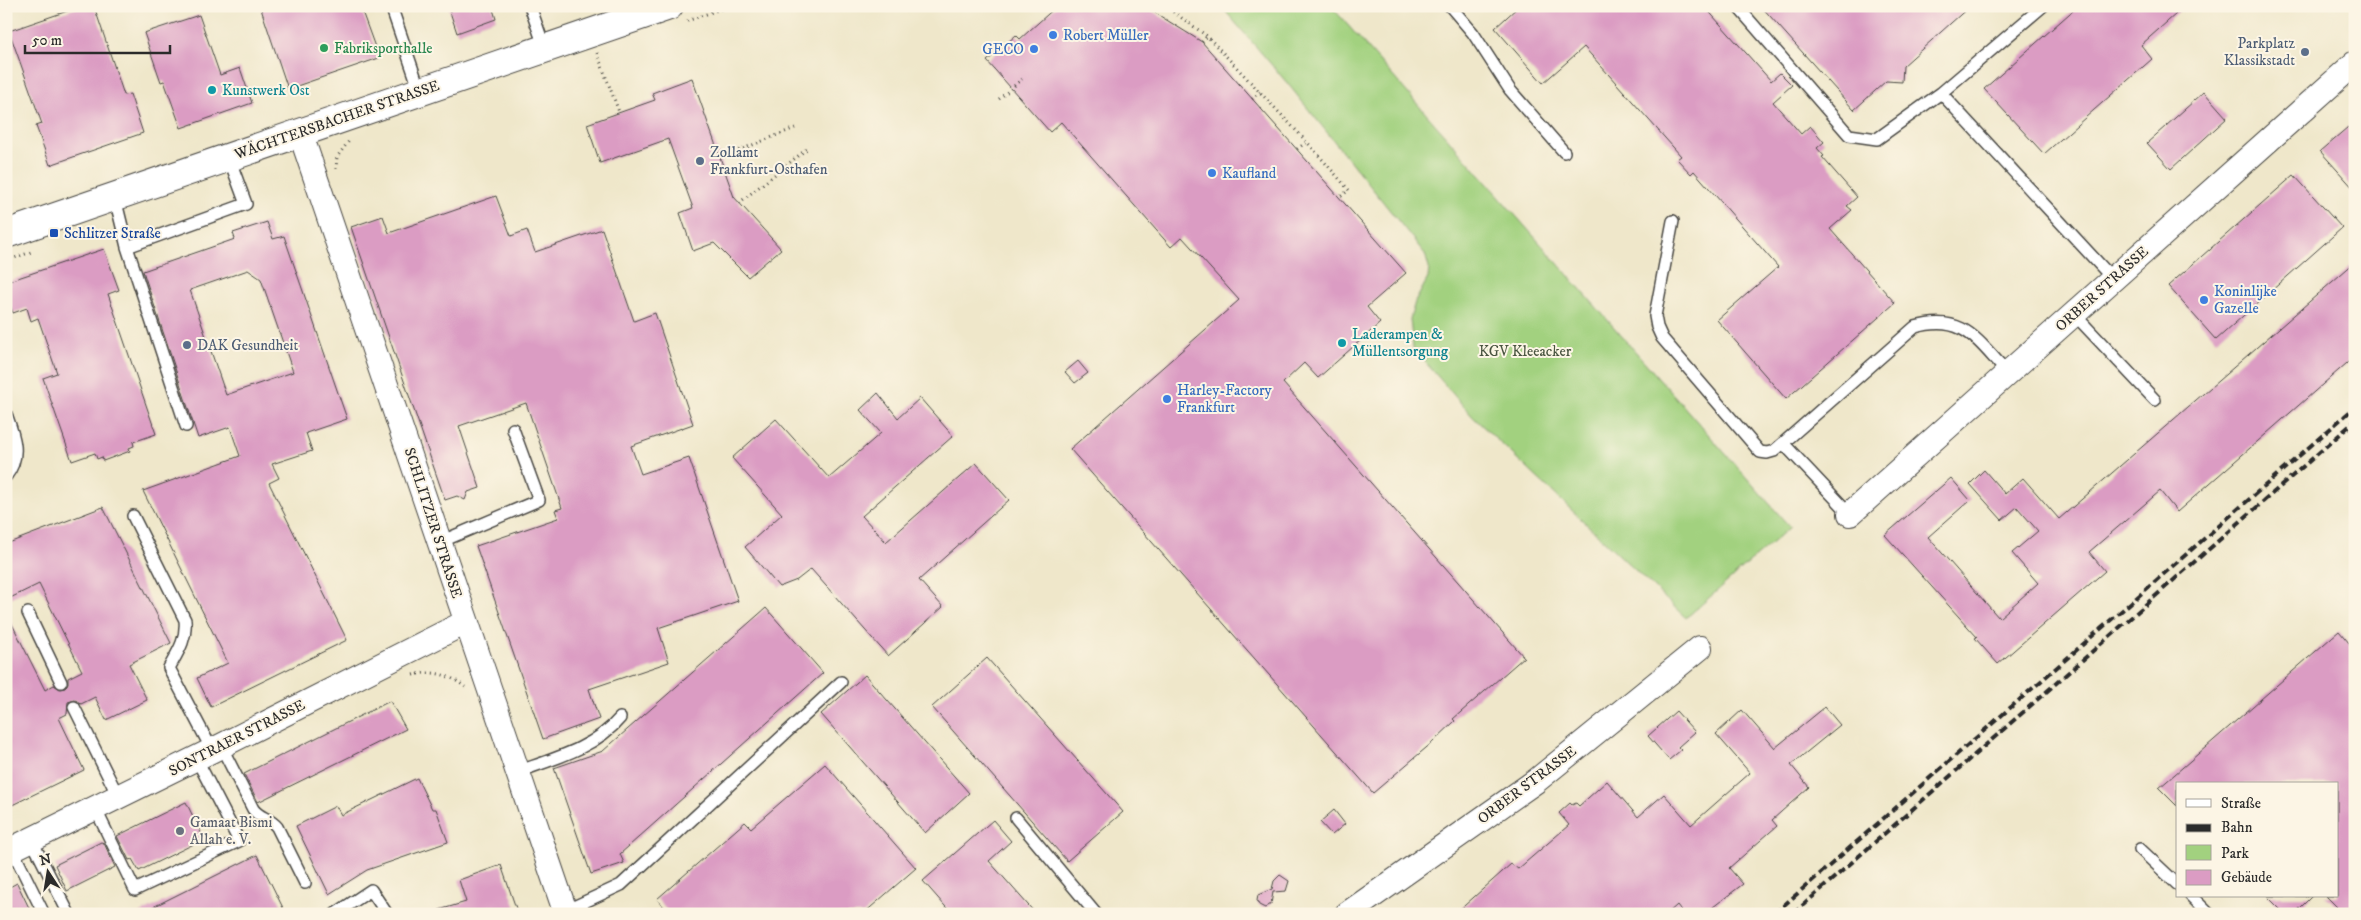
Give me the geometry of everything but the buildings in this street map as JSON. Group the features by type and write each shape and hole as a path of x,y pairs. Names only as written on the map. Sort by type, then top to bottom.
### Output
{"street":[{"name":"WÄCHTERSBACHER STRASSE","path":"6,234 668,6"},
{"name":"ORBER STRASSE","path":"1850,514 2355,63"},
{"name":"SCHLITZER STRASSE","path":"300,132 566,912"},
{"name":"SONTRAER STRASSE","path":"16,847 466,622"},
{"name":"ORBER STRASSE","path":"1347,914 1536,782 1700,648"}],"lane":[{"path":"391,6 420,91"},
{"path":"530,6 545,49"},
{"path":"1450,6 1473,33 1510,90 1564,152"},
{"path":"1737,6 1849,135 1877,139 1941,93 2043,6"},
{"path":"1941,93 2113,279"},
{"path":"127,247 246,204 229,158"},
{"path":"115,198 127,247 186,426"},
{"path":"1673,221 1655,316 1657,327 1662,338 1760,452 1774,451 1915,327 1945,322 1960,326 2008,373"},
{"path":"2074,314 2155,400"},
{"path":"6,414 14,438 16,454 12,468 6,476"},
{"path":"440,542 539,500 513,429"},
{"path":"1783,443 1850,514"},
{"path":"95,808 134,890 239,841 210,751 169,668 184,641 187,632 186,620 133,516"},
{"path":"28,613 61,682"},
{"path":"566,912 621,885 841,682"},
{"path":"74,707 118,796"},
{"path":"518,772 590,743 608,732 620,718"},
{"path":"210,751 256,814 273,822 277,827 305,883"},
{"path":"1016,818 1096,914"},
{"path":"16,847 44,914"},
{"path":"16,847 69,914"},
{"path":"2140,849 2176,883"},
{"path":"334,914 371,890 387,914"},
{"path":"2193,898 2209,914"}],"path":[{"path":"1165,6 1208,36 1307,142 1349,190 1340,197"},
{"path":"590,34 619,112"},
{"path":"1202,42 1208,36"},
{"path":"999,99 1022,79"},
{"path":"1252,98 1260,92"},
{"path":"720,158 795,128"},
{"path":"1297,150 1307,142"},
{"path":"739,202 808,148"}],"green space":[{"name":"KGV Kleeacker","path":"1221,6 1331,6 1790,527 1686,618 1473,417 1413,348 1410,319 1415,302 1428,278 1429,268 1425,254 1288,84"}],"railway":[{"path":"1774,914 2355,407"},
{"path":"1793,914 2355,421"}],"place":[{"name":"Robert Müller","path":"1053,35"},
{"name":"Fabriksporthalle","path":"324,48"},
{"name":"GECO","path":"1034,49"},
{"name":"Parkplatz Klassikstadt","path":"2305,52"},
{"name":"Kunstwerk Ost","path":"212,90"},
{"name":"Zollamt Frankfurt-Osthafen","path":"700,161"},
{"name":"Kaufland","path":"1212,173"},
{"name":"Schlitzer Straße","path":"54,233"},
{"name":"Koninlijke Gazelle","path":"2204,300"},
{"name":"Laderampen & Müllentsorgung","path":"1342,343"},
{"name":"DAK Gesundheit","path":"187,345"},
{"name":"Harley-Factory Frankfurt","path":"1167,399"},
{"name":"Gamaat Bismi Allah e. V.","path":"180,831"}]}
